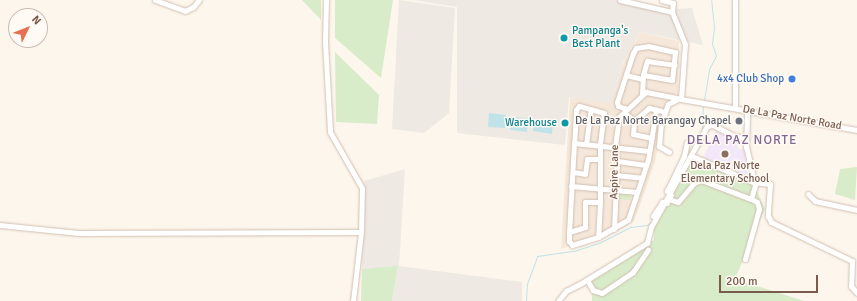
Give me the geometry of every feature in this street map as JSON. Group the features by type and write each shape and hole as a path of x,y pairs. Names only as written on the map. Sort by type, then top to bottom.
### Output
{"street":[{"path":"155,0 185,11 193,7 199,0"},
{"path":"326,0 325,42 330,132 362,188 361,232 353,301"},
{"path":"620,0 672,12"},
{"path":"662,0 673,3 672,12 685,44 680,99"},
{"path":"735,0 735,108"},
{"path":"626,74 672,80 675,65 675,52 648,46 636,48 633,53 626,74 617,102 618,106 625,110 634,121 633,134 652,138"},
{"path":"675,65 647,61 643,77 642,95 648,92 680,99"},
{"name":"Aspire Lane","path":"614,228 615,175 617,161 616,146 619,117 642,95"},
{"path":"669,152 659,146 661,125 668,104 680,99"},
{"name":"De La Paz Norte Road","path":"680,99 857,130"},
{"path":"598,237 601,188 600,144 604,113 580,106 577,108 571,186 569,232 571,245 598,237 628,220 646,166 659,110 649,108 634,121"},
{"path":"586,144 591,109"},
{"path":"747,110 746,138 755,188 751,199"},
{"path":"558,301 566,291 643,246 649,239 651,227 692,156 707,126 711,124 734,136 746,138"},
{"path":"667,199 684,156 687,142"},
{"path":"574,143 600,144 649,151"},
{"path":"692,156 753,182 771,187 768,216 771,222 852,261 851,286 857,293"},
{"path":"573,172 585,174 587,159 600,159"},
{"path":"617,161 646,166"},
{"path":"615,175 642,178"},
{"path":"667,199 678,202 694,184 701,180 757,202 759,209 745,260"},
{"path":"571,186 637,192"},
{"path":"808,194 815,201 857,210"},
{"path":"569,232 585,227 585,202 600,202"},
{"path":"653,216 659,212"},
{"path":"0,225 79,233 361,232"},
{"path":"587,280 594,292 602,293 633,272 648,250"}],"shaded area":[{"path":"399,0 455,8 449,113 424,133 392,129"},
{"path":"413,0 621,0 675,9 692,8 703,45 640,32 623,63 611,103 569,97 565,145 457,133 457,7"},
{"path":"640,32 679,41 678,94 668,95 655,162 644,194 634,221 617,231 561,249 570,97 611,102 622,66"},
{"name":"Dela Paz Norte Elementary School","path":"717,128 737,139 738,149 744,149 748,179 702,160"},
{"path":"405,169 399,266 522,282 522,301 392,301 398,267 362,269 364,181"}],"green space":[{"path":"302,0 321,0 321,20"},
{"path":"335,0 393,0 381,78 335,38"},
{"path":"335,52 379,95 377,124 336,122"},
{"path":"692,159 753,183 765,209 735,279 804,301 592,301 592,281 654,240 654,229"},
{"path":"857,167 855,200 835,194 840,169"},
{"path":"619,191 631,193 630,200 618,199"},
{"path":"398,266 392,301 361,301 362,269"}],"water":[{"path":"489,113 506,115 505,128 488,127"},
{"path":"511,117 528,118 527,132 510,130"},
{"path":"534,121 553,123 552,134 533,131"}],"waterway":[{"path":"704,101 709,69 716,56 712,44 714,27 711,0"},
{"path":"702,130 703,106"},
{"path":"526,301 527,284 537,256 574,251 601,242 631,227 647,225 651,222"}],"place":[{"name":"Pampanga's Best Plant","path":"564,38"},
{"name":"4x4 Club Shop","path":"792,79"},
{"name":"De La Paz Norte Barangay Chapel","path":"739,121"},
{"name":"Warehouse","path":"565,123"},
{"name":"Dela Paz Norte Elementary School","path":"725,154"}],"district":[{"name":"DELA PAZ NORTE","path":"742,140"}]}
